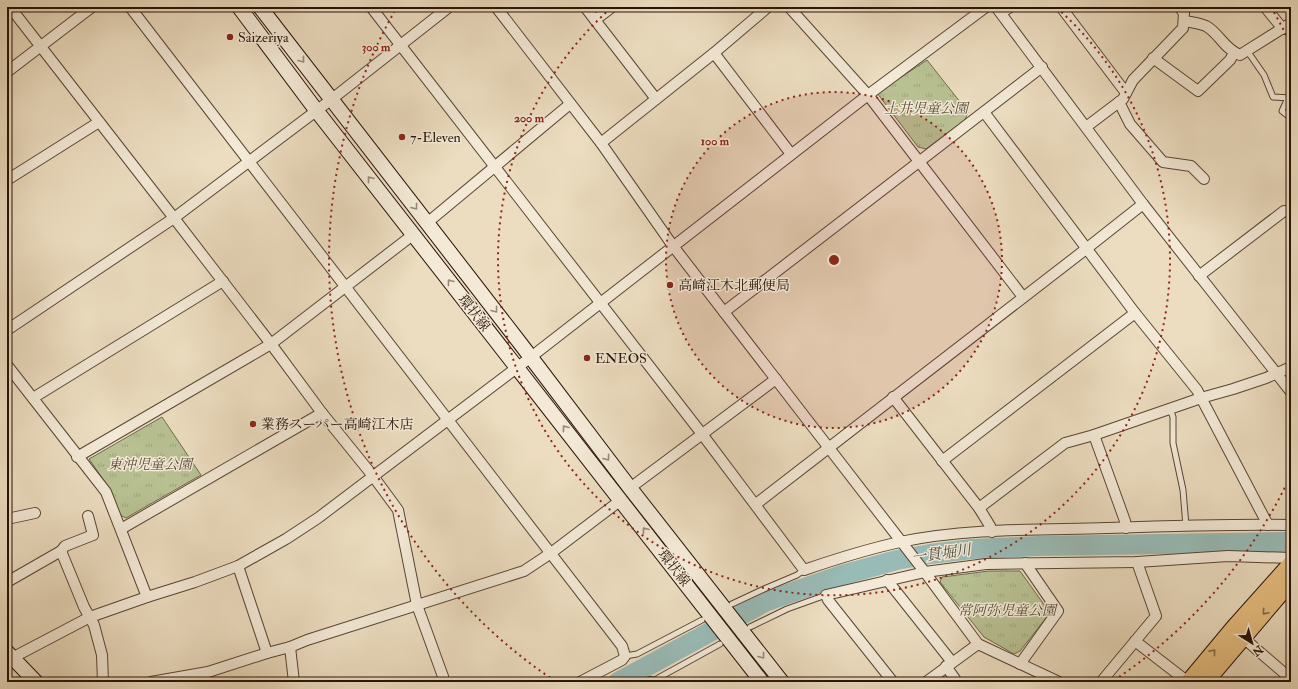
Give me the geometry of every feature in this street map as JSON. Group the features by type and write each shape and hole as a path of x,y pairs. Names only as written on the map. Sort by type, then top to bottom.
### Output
{"main road":[{"path":"1206,682 1238,633 1291,563"},
{"path":"1188,682 1291,582"}],"street":[{"path":"10,7 223,281 322,413 373,476 398,510 417,605 445,682"},
{"path":"7,72 92,7"},
{"path":"130,7 622,646 625,656 622,660 580,682"},
{"name":"環状線","path":"239,7 316,110 621,500 724,640"},
{"name":"環状線","path":"260,7 531,356 630,488 746,628"},
{"path":"371,7 601,302 756,504 804,570 901,542 950,535 992,532 1186,526 1291,525"},
{"path":"7,330 174,218 332,99 449,7"},
{"path":"496,7 601,143 673,246 828,448 925,571 978,644 1058,682"},
{"path":"586,7 656,99"},
{"path":"595,20 612,7"},
{"path":"601,143 714,53 768,7"},
{"path":"789,7 868,95 1023,298"},
{"path":"36,682 10,655 90,617 238,566 286,539 318,518 531,356 868,95 986,7"},
{"path":"1010,7 998,10 1143,204 1291,392"},
{"path":"1061,7 1126,93"},
{"path":"1086,127 1123,99 1133,80 1183,28 1184,13 1178,7"},
{"path":"1184,21 1197,23 1207,27 1234,53 1240,55 1248,52 1287,26 1265,7"},
{"path":"714,53 791,154"},
{"path":"1153,58 1198,91 1230,60 1234,53"},
{"path":"724,312 1042,67"},
{"path":"1120,102 1130,124 1163,162 1191,166 1204,179"},
{"path":"427,223 570,104"},
{"path":"984,112 1135,313 1197,390 1268,525"},
{"path":"7,180 99,122"},
{"path":"756,504 1143,204"},
{"path":"1199,276 1284,210"},
{"path":"78,457 271,344 414,234"},
{"path":"33,398 223,281"},
{"path":"942,461 1135,313"},
{"path":"7,365 106,492 147,597"},
{"path":"979,508 1065,443 1094,435 1201,398 1234,389 1291,367"},
{"path":"630,488 776,379"},
{"path":"893,397 979,508 992,532"},
{"path":"121,529 322,413"},
{"path":"1094,435 1125,521 1126,528"},
{"path":"151,682 208,672 524,571 621,500"},
{"path":"7,519 35,513"},
{"path":"7,582 61,551 65,546 93,535 88,516"},
{"path":"61,551 84,607 94,625 102,655 103,682"},
{"path":"893,682 828,600 826,595 925,571 986,564 1137,562 1228,556 1291,558"},
{"path":"1101,682 1156,616 1137,562"},
{"path":"1020,664 1058,611 1025,563"},
{"path":"238,566 267,653"},
{"path":"887,580 949,664 957,682"},
{"path":"746,628 782,682"},
{"path":"1238,633 1291,679"},
{"path":"724,640 762,682"},
{"path":"1135,640 1188,682"},
{"path":"926,682 978,644"},
{"path":"290,647 294,682"}],"lane":[{"path":"1248,52 1264,75 1274,97 1290,98 1282,111 1291,118"},
{"path":"1170,409 1173,417 1173,443 1183,490 1186,526"},
{"path":"729,607 764,588 797,575 804,570"},
{"path":"746,628 787,609 826,595"},
{"path":"625,656 637,654 707,618"},
{"path":"651,682 724,640"}],"green space":[{"name":"土井児童公園","path":"927,60 968,112 965,120 926,149 918,147 877,93"},
{"name":"東沖児童公園","path":"162,417 201,475 126,518 120,515 110,489 89,459"},
{"name":"常阿弥児童公園","path":"989,571 1020,571 1050,613 1020,651 1014,654 984,637 940,582 942,577"}],"waterway":[{"name":"一貫堀川","path":"618,682 767,601 842,575 897,560 972,549 1038,546 1291,542"}],"place":[{"name":"Saizeriya","path":"230,37"},
{"name":"7-Eleven","path":"402,137"},
{"name":"高崎江木北郵便局","path":"670,285"},
{"name":"ENEOS","path":"587,358"},
{"name":"業務スーパー高崎江木店","path":"253,424"}]}
